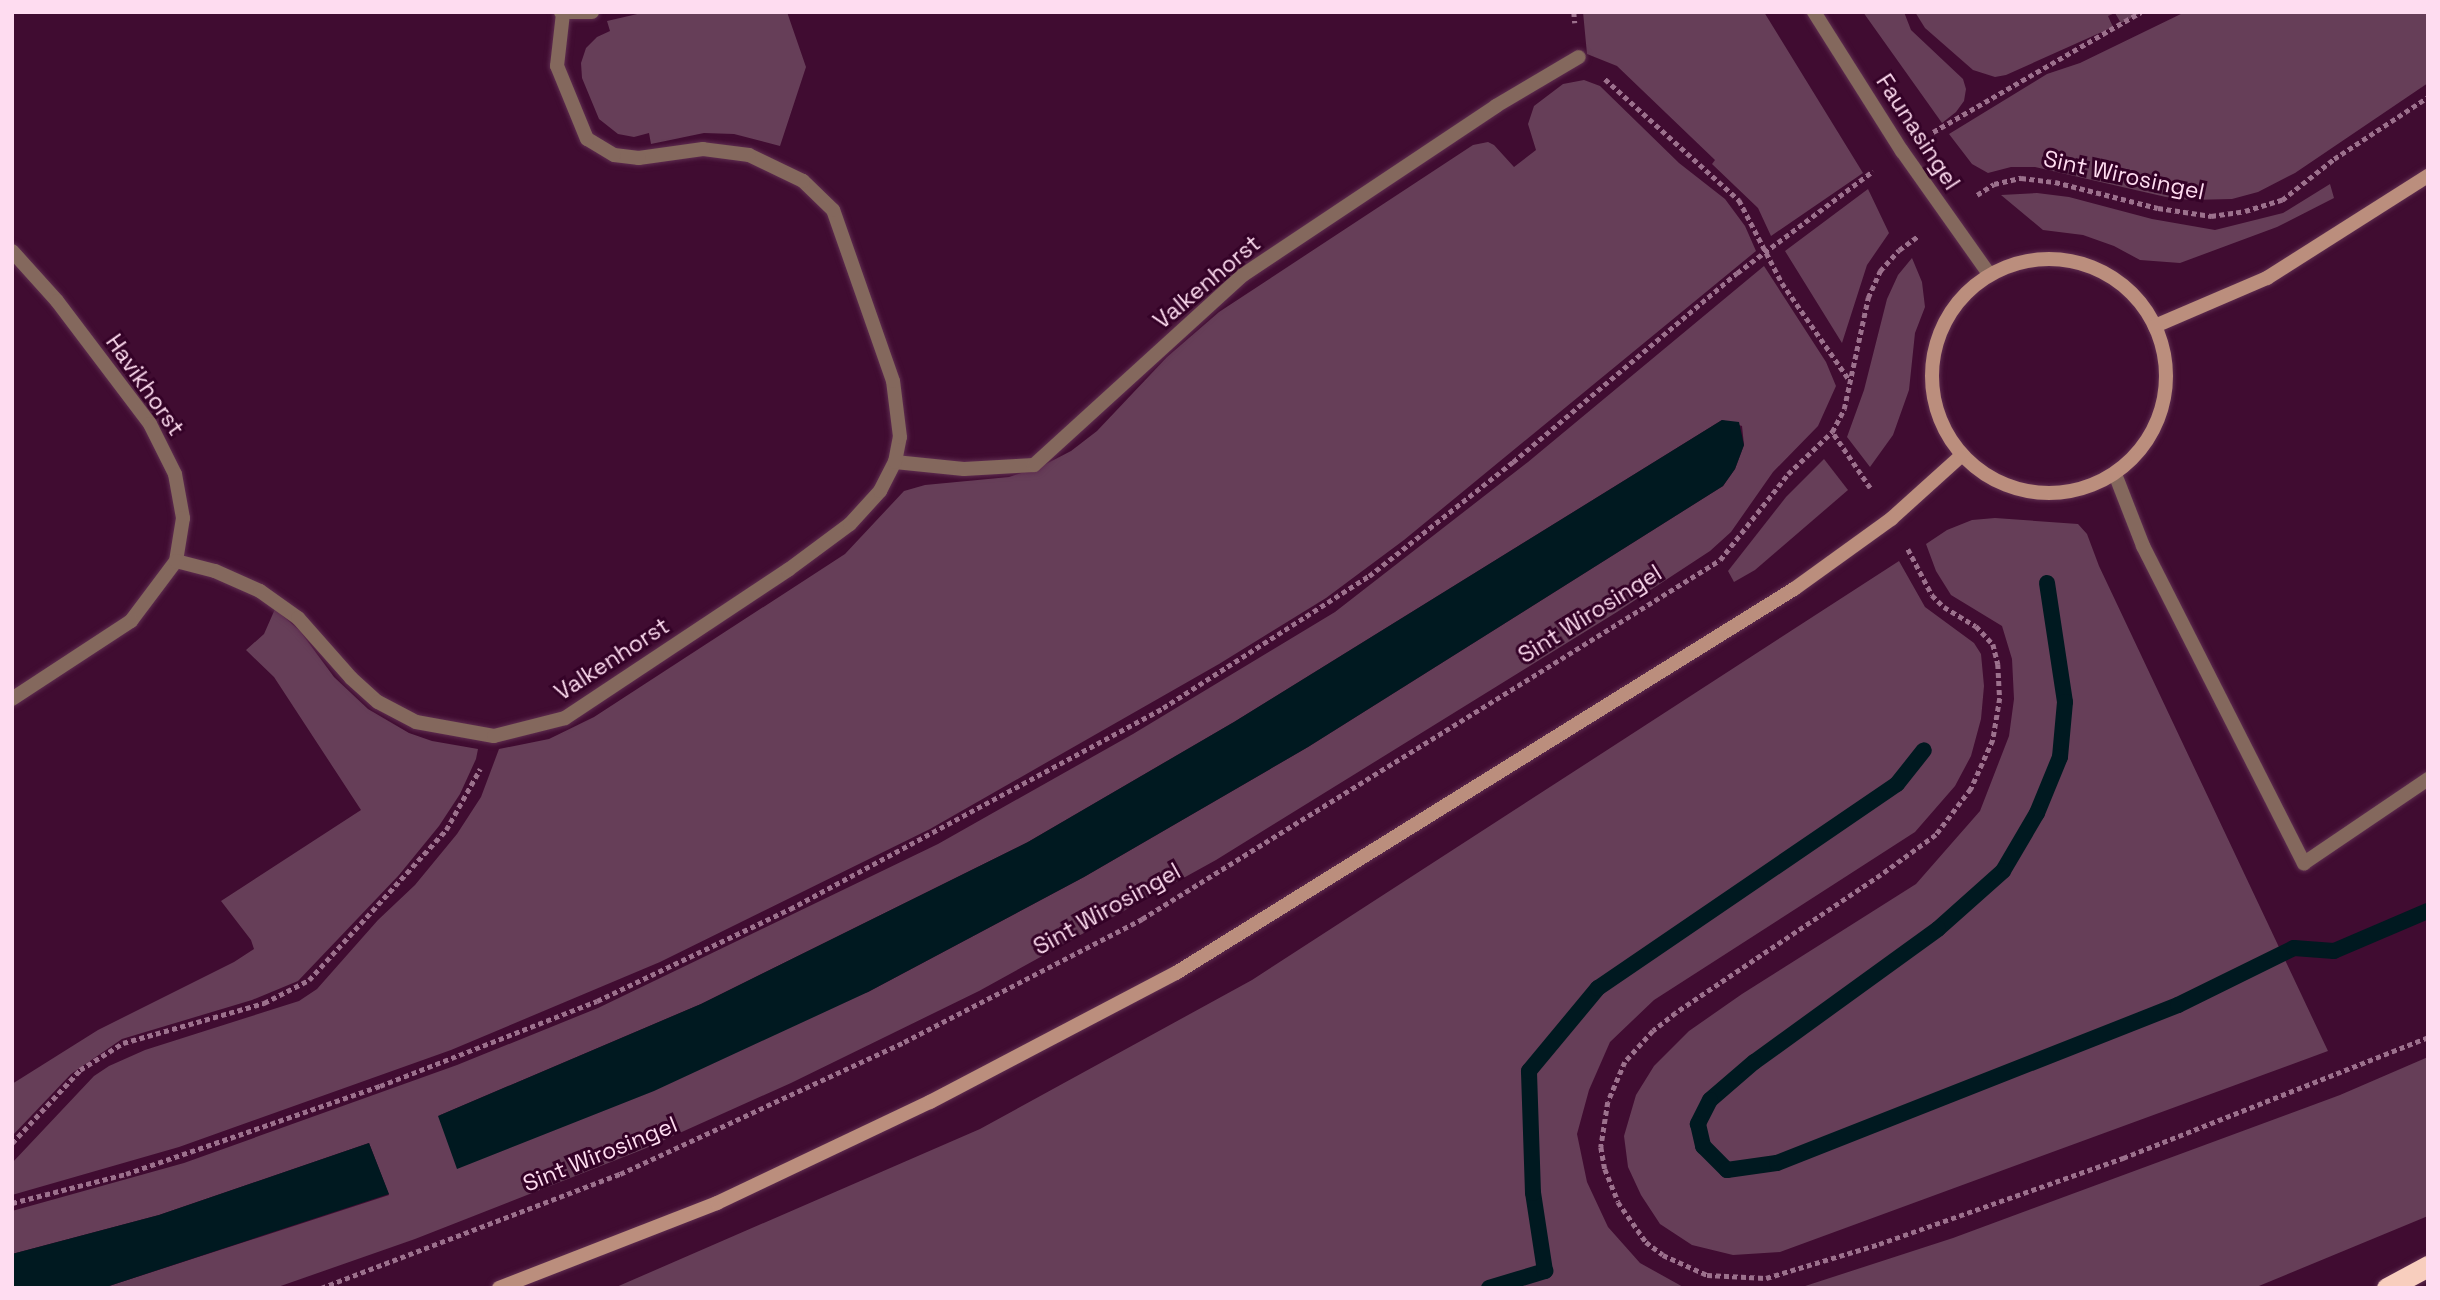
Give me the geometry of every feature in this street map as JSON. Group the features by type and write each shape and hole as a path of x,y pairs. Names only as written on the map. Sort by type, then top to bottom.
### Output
{"highway":[{"path":"2387,1288 2428,1266"}],"main road":[{"path":"2155,326 2267,278 2428,176"},
{"path":"2064,259 2101,271 2133,294 2155,326 2165,358 2165,380 2157,424 2140,452 2115,474 2085,489 2052,494 2018,490 1988,477 1961,456 1942,427 1932,393 1932,359 1942,325 1962,296 1989,274 2025,260 2064,259"},
{"path":"499,1288 717,1203 930,1102 1176,972 1794,589 1891,519 1961,456"}],"street":[{"path":"562,13 592,12"},
{"name":"Faunasingel","path":"1814,12 1902,151 1989,274"},
{"name":"Valkenhorst","path":"176,561 215,571 260,591 298,618 351,678 378,702 416,722 494,736 565,718 788,570 850,524 880,491 895,462 900,437 893,381 833,210 803,181 749,155 703,149 626,157 614,155 587,139 557,66 562,13"},
{"name":"Valkenhorst","path":"895,462 964,469 1034,465 1243,275 1496,106 1579,57"},
{"name":"Havikhorst","path":"12,251 57,301 150,424 175,474 183,518 176,561 131,621 12,699"},
{"path":"2115,474 2143,545 2304,863 2428,779"}],"path":[{"path":"12,1203 126,1174 380,1086 597,1000 790,909 1163,708 1369,576 1513,462 1766,250 1902,151 2141,12"},
{"path":"1579,57 1739,200 1766,250"},
{"name":"Sint Wirosingel","path":"1766,250 1782,283 1851,382 1868,298 1880,271 1899,250 1994,184 2021,178 2055,182 2158,208 2211,216 2245,211 2283,200 2334,159 2428,97"},
{"name":"Sint Wirosingel","path":"321,1288 632,1168 904,1042 1142,919 1720,560 1788,474 1832,432"},
{"path":"1932,595 1944,607 1986,634 1996,652 1998,717 1982,765 1965,797 1936,835 1660,1025 1625,1062 1608,1102 1601,1147 1605,1169 1618,1202 1646,1242 1676,1262 1707,1275 1766,1278 1879,1244 2123,1158 2428,1037"},
{"path":"12,1143 80,1070 123,1043 264,1003 309,981 446,830 486,758 494,736"}],"shaded area":[{"path":"646,12 787,12 806,67 780,146 734,134 704,133 651,144 649,133 634,137 618,134 599,119 582,78 581,63 586,48 597,37 610,31 607,21"},
{"path":"1583,12 1764,12 1863,173 1771,236 1758,208 1712,164 1715,160 1617,66 1587,54"},
{"path":"1863,12 1904,12 1911,30 1963,79 1966,89 1964,101 1956,112 1942,123"},
{"path":"1915,12 2143,12 2121,23 2115,13 2108,16 2113,27 2006,75 1995,77 1973,70 1925,28"},
{"path":"2185,12 2428,12 2428,83 2295,173 2258,192 2232,199 2190,200 2166,197 2035,167 2011,167 1988,173 1972,164 1949,134 2047,74 2080,63"},
{"path":"1584,80 1600,86 1679,163 1725,199 1745,226 1756,251 1404,540 1326,598 1219,664 930,829 660,962 451,1050 179,1147 12,1195 12,1163 94,1076 145,1050 299,1001 317,989 378,920 415,885 457,834 481,797 499,749 549,739 594,717 845,554 904,491 925,485 1009,477 1040,467 1071,451 1097,431 1167,357 1219,312 1473,145 1488,142 1494,145 1514,167 1536,150 1528,124 1534,106 1563,84"},
{"path":"2330,184 2334,198 2277,227 2180,263 2140,260 2114,246 2083,235 2043,230 2001,195 2037,193 2069,197 2152,219 2215,230 2283,213"},
{"path":"1868,189 1889,233 1867,265 1842,343 1785,251"},
{"path":"1912,258 1922,282 1925,307 1915,333 1909,390 1893,435 1870,467 1847,437 1864,390 1887,299 1898,275"},
{"path":"1764,266 1826,362 1836,386 1818,426 1773,472 1731,532 1710,551 1617,612 1216,860 979,991 791,1083 644,1149 415,1239 275,1288 103,1288 389,1195 369,1143 159,1215 12,1254 12,1211 184,1163 457,1065 598,1008 938,844 1133,734 1335,612 1528,462","holes":["1722,420 1742,426 1744,445 1735,469 1723,486 1308,747 1084,877 868,992 438,1116 701,1004 1028,842 1234,722"]},
{"path":"1824,459 1848,490 1755,570 1734,582 1728,571 1786,497"},
{"path":"1995,518 2078,524 2087,534 2099,566 2328,1051 1780,1252 1733,1255 1692,1245 1660,1224 1641,1195 1628,1167 1624,1136 1636,1095 1654,1066 1689,1031 1742,994 1916,884 1980,811 2009,736 2014,699 2012,659 2002,626 1951,595 1936,571 1926,544 1947,530 1972,520"},
{"path":"1899,561 1925,607 1974,643 1981,654 1984,686 1981,719 1971,756 1955,786 1915,832 1654,1000 1610,1042 1589,1090 1577,1134 1587,1182 1608,1227 1640,1263 1685,1288 614,1288 980,1129 1252,980"},
{"path":"275,609 300,631 334,677 368,709 409,733 432,741 478,749 460,794 439,826 399,875 298,981 252,1000 122,1039 71,1074 12,1136 12,1084 98,1030 234,962 254,949 251,940 221,901 361,810 274,677 246,650 264,634"},
{"path":"2428,1057 2428,1216 2254,1288 1799,1288 1953,1238 2340,1095"}],"water":[{"path":"1722,420 1739,422 1744,445 1735,469 1723,486 1308,747 1084,877 868,992 654,1091 457,1169 438,1116 701,1004 1028,842 1234,722"},
{"path":"369,1143 389,1194 103,1288 12,1288 12,1254 159,1215"}],"waterway":[{"path":"2047,583 2065,702 2060,757 2037,813 2003,871 1938,929 1754,1062 1710,1100 1698,1124 1703,1146 1727,1170 1777,1163 2178,1005 2294,948 2334,951 2428,911"},
{"path":"1489,1288 1545,1271 1533,1193 1529,1071 1598,988 1897,784 1924,750"}]}
